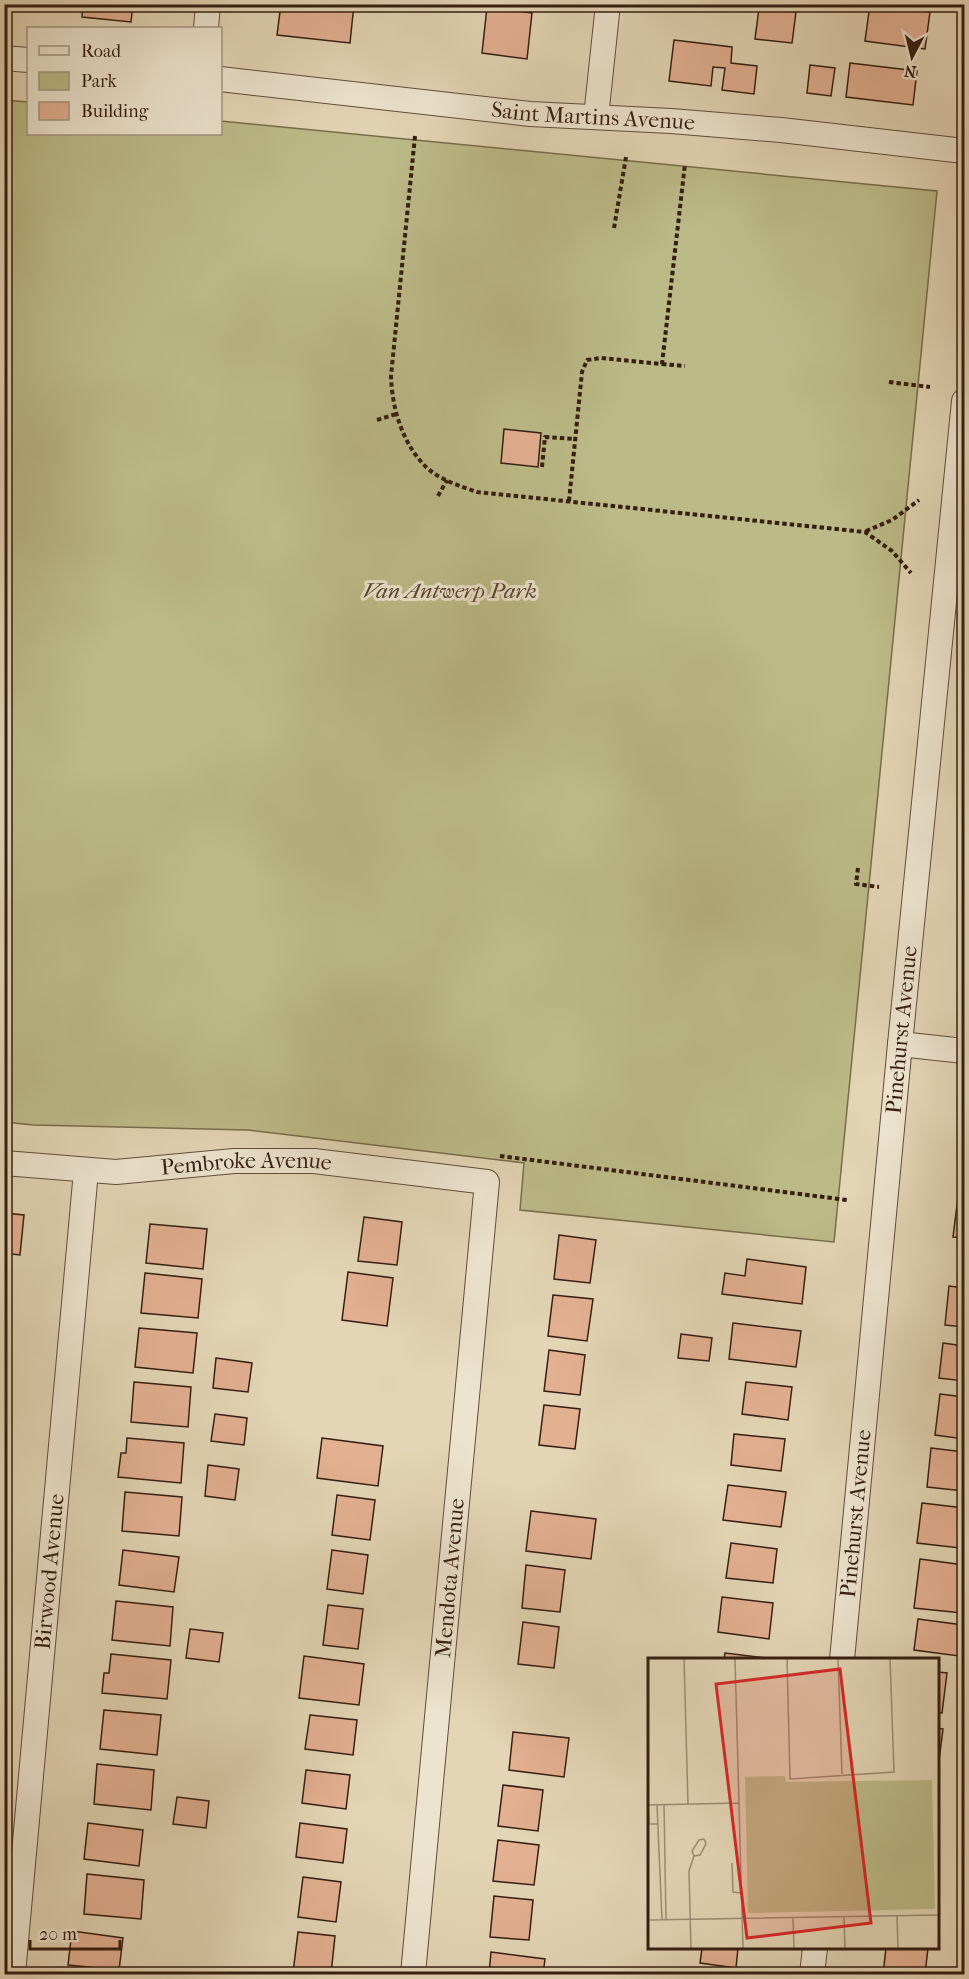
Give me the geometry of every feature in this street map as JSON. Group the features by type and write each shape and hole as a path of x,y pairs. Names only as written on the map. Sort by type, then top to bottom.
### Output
{"street":[{"path":"206,27 208,4"},
{"path":"596,117 608,4"},
{"path":"4,57 27,60"},
{"name":"Saint Martins Avenue","path":"222,79 530,114 671,121 781,130 964,151"},
{"name":"Pinehurst Avenue","path":"842,1658 964,401"},
{"path":"900,1044 964,1051"},
{"name":"Pembroke Avenue","path":"4,1163 116,1172 234,1161 314,1161 487,1182"},
{"name":"Birwood Avenue","path":"14,1974 86,1171"},
{"name":"Mendota Avenue","path":"413,1974 487,1182"},
{"path":"812,1974 815,1949"}],"path":[{"path":"415,136 391,376 391,396 408,443 427,467 447,480 477,492 865,532 892,550 911,573"},
{"path":"614,228 626,156"},
{"path":"662,364 685,164"},
{"path":"569,501 582,372 587,360 601,358 685,366"},
{"path":"889,382 930,387"},
{"path":"377,420 396,414"},
{"path":"542,467 545,437 575,439"},
{"path":"438,496 447,480"},
{"path":"865,532 892,520 919,500"},
{"path":"858,868 856,884 879,887"}],"green space":[{"name":"Van Antwerp Park","path":"4,100 27,102 27,135 222,135 222,121 937,191 834,1242 520,1210 524,1163 248,1130 33,1125 5,1122"}],"building":[{"path":"83,4 133,4 131,22 82,17"},
{"path":"281,4 354,4 350,43 277,35"},
{"path":"870,4 930,12 925,49 865,41"},
{"path":"487,7 532,13 527,59 482,53"},
{"path":"759,8 796,12 792,43 755,39"},
{"path":"674,40 732,47 731,63 757,66 754,94 722,90 725,68 713,67 711,86 669,81"},
{"path":"850,63 917,71 913,105 846,97"},
{"path":"810,65 835,68 831,96 807,93"},
{"path":"504,429 541,433 538,467 501,463"},
{"path":"963,1129 964,1169 959,1169"},
{"path":"958,1197 964,1198 964,1238 953,1237"},
{"path":"4,1213 24,1215 20,1255 4,1253"},
{"path":"364,1217 402,1222 397,1265 358,1261"},
{"path":"150,1224 207,1229 203,1269 146,1263"},
{"path":"559,1235 596,1240 590,1283 554,1279"},
{"path":"747,1259 806,1267 802,1304 722,1294 725,1273 745,1276"},
{"path":"4,1271 9,1272 5,1307 4,1307"},
{"path":"348,1272 393,1278 387,1326 342,1320"},
{"path":"145,1273 202,1279 198,1318 141,1313"},
{"path":"949,1286 964,1288 964,1327 945,1325"},
{"path":"553,1295 593,1299 587,1341 548,1336"},
{"path":"4,1322 11,1323 8,1362 4,1362"},
{"path":"733,1323 801,1331 796,1367 729,1359"},
{"path":"139,1328 197,1333 193,1373 135,1367"},
{"path":"681,1334 712,1338 709,1361 678,1358"},
{"path":"943,1343 964,1346 964,1381 939,1378"},
{"path":"549,1350 585,1355 580,1395 544,1391"},
{"path":"216,1358 252,1363 248,1392 213,1388"},
{"path":"134,1382 191,1387 188,1427 131,1422"},
{"path":"746,1382 792,1387 788,1420 742,1414"},
{"path":"940,1394 964,1397 964,1439 935,1435"},
{"path":"544,1405 580,1409 575,1449 539,1445"},
{"path":"215,1414 247,1418 244,1445 211,1441"},
{"path":"734,1434 785,1439 781,1471 731,1465"},
{"path":"127,1438 184,1443 181,1483 118,1477 121,1453 126,1453"},
{"path":"322,1438 383,1446 378,1486 317,1478"},
{"path":"931,1448 964,1452 964,1491 927,1487"},
{"path":"208,1465 239,1469 235,1500 205,1496"},
{"path":"728,1485 786,1492 781,1527 723,1520"},
{"path":"125,1492 182,1497 179,1536 122,1531"},
{"path":"337,1495 375,1500 370,1540 332,1535"},
{"path":"922,1503 964,1508 960,1548 917,1543"},
{"path":"531,1511 596,1519 591,1559 526,1551"},
{"path":"731,1543 777,1549 773,1583 726,1578"},
{"path":"123,1550 179,1557 174,1592 119,1585"},
{"path":"332,1550 368,1555 363,1594 327,1589"},
{"path":"920,1559 964,1565 962,1613 914,1608"},
{"path":"526,1565 565,1570 560,1612 522,1608"},
{"path":"722,1597 773,1603 769,1639 718,1632"},
{"path":"116,1601 173,1607 170,1646 112,1640"},
{"path":"328,1605 363,1609 358,1649 323,1645"},
{"path":"918,1619 963,1625 959,1656 914,1650"},
{"path":"523,1622 559,1627 554,1668 518,1664"},
{"path":"190,1629 223,1633 219,1662 186,1658"},
{"path":"725,1653 767,1658 724,1658"},
{"path":"111,1654 171,1660 167,1699 102,1693 104,1673 109,1673"},
{"path":"304,1656 364,1664 359,1705 299,1698"},
{"path":"939,1672 947,1673 942,1713 939,1712"},
{"path":"104,1710 161,1715 157,1755 100,1749"},
{"path":"310,1715 357,1720 353,1755 305,1749"},
{"path":"939,1728 943,1729 939,1760"},
{"path":"513,1732 569,1738 564,1777 509,1770"},
{"path":"97,1764 154,1770 151,1810 94,1804"},
{"path":"306,1770 350,1775 346,1809 302,1803"},
{"path":"503,1785 543,1790 538,1831 498,1826"},
{"path":"177,1797 209,1801 206,1828 173,1824"},
{"path":"88,1823 143,1830 139,1866 84,1859"},
{"path":"300,1823 347,1829 343,1863 296,1857"},
{"path":"498,1840 539,1845 534,1885 493,1881"},
{"path":"87,1874 144,1880 141,1919 84,1914"},
{"path":"303,1877 341,1882 336,1922 298,1917"},
{"path":"494,1896 533,1900 529,1940 490,1937"},
{"path":"72,1931 123,1938 119,1970 68,1965"},
{"path":"298,1932 335,1936 331,1974 293,1973"},
{"path":"702,1949 738,1949 736,1968 700,1963"},
{"path":"886,1949 928,1949 925,1974 883,1974"},
{"path":"491,1952 545,1959 543,1974 489,1974"}]}
